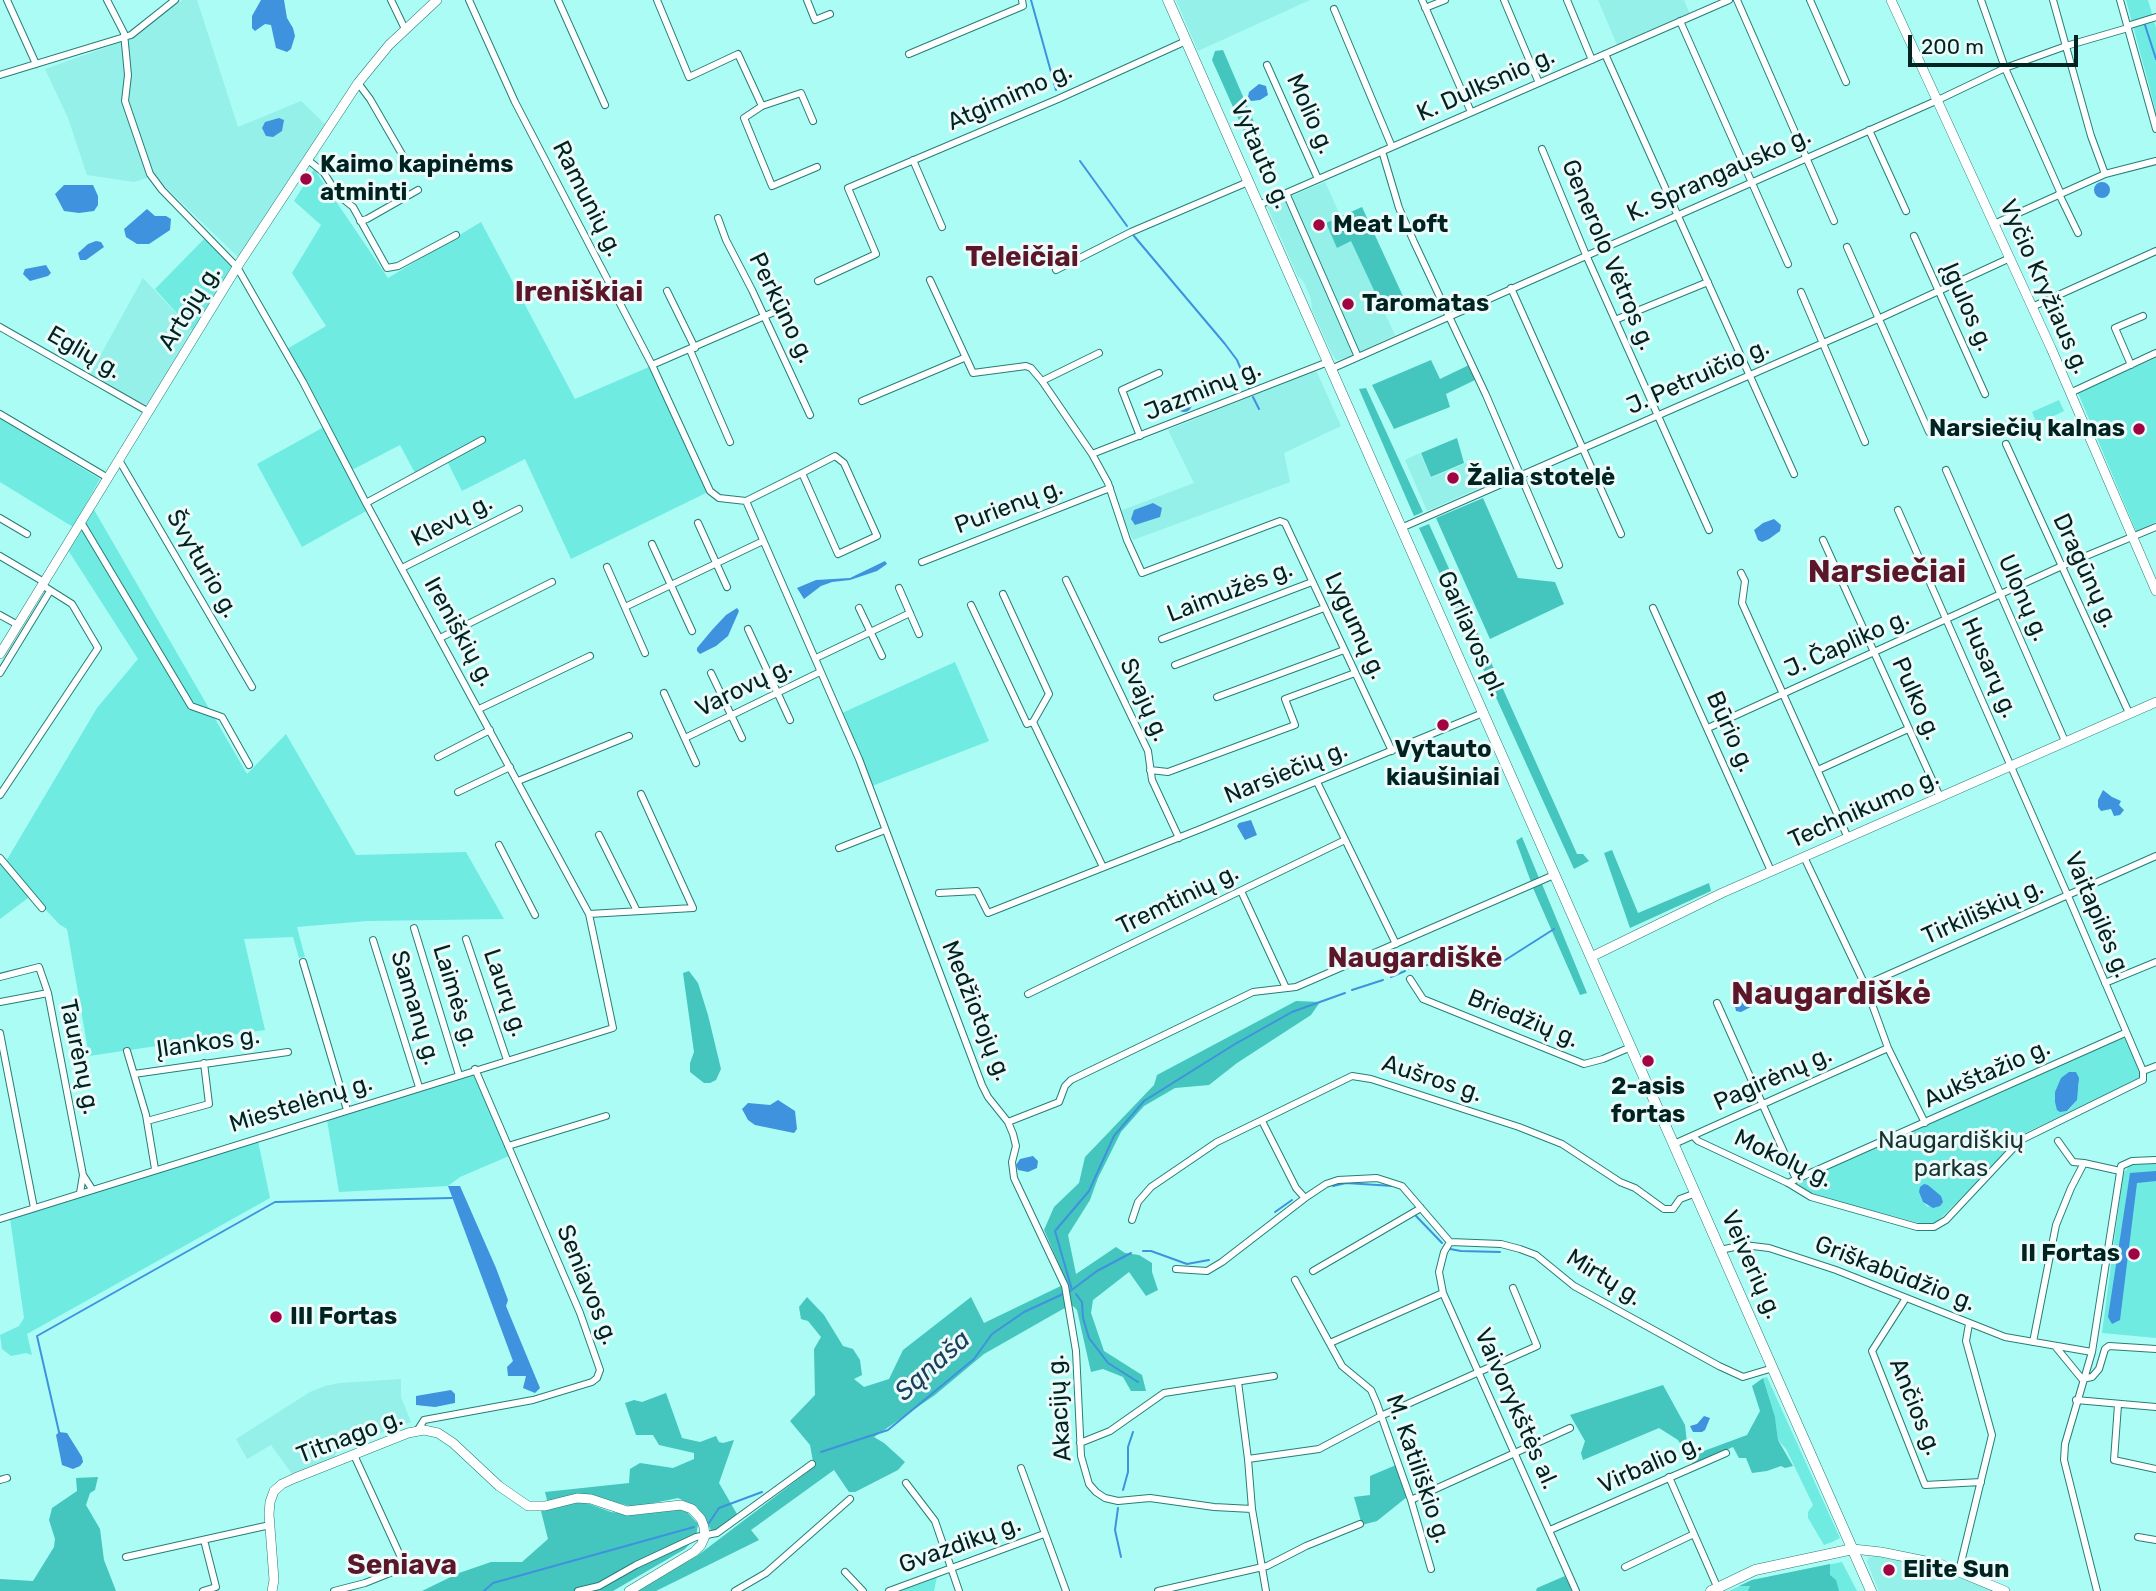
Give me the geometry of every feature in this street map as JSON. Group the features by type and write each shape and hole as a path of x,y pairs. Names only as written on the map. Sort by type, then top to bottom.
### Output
{"main road":[{"name":"Artojų g.","path":"0,654 45,586 80,522 237,267 358,83 379,56 437,0"},
{"name":"Vytauto g.","path":"1168,0 1313,328"},
{"name":"Vyčio Kryžiaus g.","path":"1891,0 2032,307 2156,591"},
{"name":"Garliavos pl.","path":"1313,328 1591,957"},
{"name":"Technikumo g.","path":"1591,957 1771,871 2156,702"},
{"name":"Veiverių g.","path":"1591,957 1871,1591"},
{"name":"Titnago g.","path":"272,1591 275,1580 270,1502 274,1491 282,1484 417,1431 438,1433 453,1443 499,1486 528,1506 545,1506 577,1498 591,1499 627,1511 687,1506 701,1520 705,1536"},
{"path":"629,1591 694,1552 705,1536"},
{"path":"1716,1590 1755,1570 1853,1549 1940,1564 2006,1591"}],"street":[{"path":"7,0 36,64"},
{"path":"107,0 125,38"},
{"path":"0,75 114,39 125,38 175,0"},
{"path":"391,0 405,29"},
{"name":"Ramunių g.","path":"469,0 515,102 652,365 710,491 719,498 746,501"},
{"path":"558,0 605,105"},
{"path":"657,0 689,77 738,54 762,106"},
{"path":"807,0 815,20 830,14"},
{"path":"909,54 1023,6 1021,0"},
{"path":"1422,0 1471,112"},
{"path":"1425,8 1445,0"},
{"path":"1504,0 1539,83"},
{"path":"1567,0 1592,60"},
{"name":"K. Dulksnio g.","path":"1259,205 1729,0"},
{"path":"1737,0 1834,220"},
{"path":"1810,0 1846,82"},
{"path":"1981,0 2006,68 2078,233"},
{"path":"2053,0 2091,136 2105,174"},
{"path":"2120,0 2156,129"},
{"path":"1334,9 1392,147"},
{"name":"K. Sprangausko g.","path":"1329,365 1358,357 2006,68 2156,17"},
{"path":"1680,21 1788,264"},
{"name":"Ireniškių g.","path":"125,38 128,75 125,101 150,174 162,190 237,267 303,382 589,914 613,1028"},
{"name":"Atgimimo g.","path":"818,281 876,254 848,188 1186,41"},
{"path":"1605,54 1794,474"},
{"name":"Molio g.","path":"1267,65 1318,179"},
{"path":"358,83 403,156"},
{"path":"813,121 801,93 762,106 744,118 772,186 817,167"},
{"path":"1869,130 1906,211"},
{"name":"Generolo Vėtros g.","path":"1542,149 1657,417 1709,530"},
{"path":"1382,151 1399,208 1559,565"},
{"path":"308,160 324,173 338,195 353,207 387,268 398,266 456,235"},
{"path":"913,160 942,227"},
{"path":"1994,224 2105,174 2156,161"},
{"path":"1056,270 1131,232 1248,182"},
{"path":"360,221 418,190"},
{"path":"1286,193 1358,357"},
{"name":"Perkūno g.","path":"718,218 810,415"},
{"name":"Įgulos g.","path":"1914,236 1984,394"},
{"path":"1847,247 1929,432"},
{"path":"2032,307 2156,251"},
{"name":"J. Petruičio g.","path":"1401,528 1657,417 2010,258"},
{"path":"930,281 973,373 1026,366 1031,368 1092,454 1110,488"},
{"path":"1615,320 1708,282"},
{"path":"1511,288 1621,534"},
{"path":"667,291 730,442"},
{"path":"1801,292 1865,442"},
{"path":"652,365 781,309"},
{"path":"2131,365 2115,328 2143,316"},
{"name":"Eglių g.","path":"0,327 149,412"},
{"path":"1042,382 1099,353"},
{"path":"2070,393 2156,354"},
{"path":"863,401 964,358"},
{"name":"Jazminų g.","path":"1092,454 1329,365"},
{"path":"1140,436 1122,390 1159,373"},
{"path":"0,414 108,478"},
{"path":"366,503 482,440"},
{"name":"Dragūnų g.","path":"2006,444 2129,713"},
{"path":"746,501 835,456 840,458 877,536 838,554 802,473"},
{"name":"Švyturio g.","path":"119,460 252,687"},
{"name":"Ulonų g.","path":"1946,470 2065,741"},
{"name":"Lygumų g.","path":"1110,488 1127,540 1142,573 1280,521 1285,523 1392,751"},
{"name":"Purienų g.","path":"922,562 1110,488"},
{"name":"Medžiotojų g.","path":"746,501 859,759 982,1085 1008,1122"},
{"name":"Klevų g.","path":"402,568 519,509"},
{"name":"Husarų g.","path":"1898,510 2011,765"},
{"path":"0,517 27,534"},
{"path":"80,522 191,706 222,718 249,765"},
{"path":"698,523 727,587"},
{"name":"J. Čapliko g.","path":"1708,728 1875,654 2062,566 2156,527"},
{"name":"Pulko g.","path":"1823,540 1940,797"},
{"path":"625,607 763,541"},
{"path":"652,544 692,631"},
{"path":"0,556 72,604 98,648 0,795"},
{"path":"607,568 645,653"},
{"path":"1741,573 1745,581 1742,603 1848,838"},
{"name":"Svajų g.","path":"1066,580 1148,751 1152,780 1179,838"},
{"path":"440,638 552,582"},
{"name":"Laimužės g.","path":"1162,639 1312,582"},
{"path":"0,673 45,586"},
{"path":"899,587 919,634"},
{"path":"971,605 1027,724 1033,722 1049,694 1003,594"},
{"path":"859,608 882,656"},
{"path":"1175,664 1324,608"},
{"name":"Būrio g.","path":"1653,608 1771,871"},
{"path":"816,658 910,613"},
{"path":"0,615 18,625"},
{"path":"748,629 790,720"},
{"path":"1217,697 1344,650"},
{"path":"479,709 590,656"},
{"name":"Varovų g.","path":"685,738 820,672"},
{"path":"711,673 742,738"},
{"path":"1150,770 1168,772 1295,725 1285,699 1356,673"},
{"path":"664,693 696,763"},
{"name":"Narsiečių g.","path":"939,893 976,891 988,913 1483,713"},
{"path":"1033,722 1103,867"},
{"path":"1818,770 1908,729"},
{"path":"438,757 490,730"},
{"path":"519,781 629,736"},
{"name":"Vaitapilės g.","path":"2011,765 2143,1071 2143,1080"},
{"path":"458,792 510,767"},
{"path":"1317,782 1396,944"},
{"path":"589,914 693,908 641,794"},
{"path":"839,848 885,830"},
{"path":"599,835 637,911"},
{"name":"Tremtinių g.","path":"1028,994 1345,840"},
{"path":"499,845 535,915"},
{"name":"Tirkiliškių g.","path":"1865,985 2156,856"},
{"path":"1804,857 1865,985 1888,1048 1925,1123"},
{"path":"0,858 42,908"},
{"path":"1008,1122 1059,1102 1065,1086 1071,1080 1253,992 1296,987 1554,875"},
{"path":"1241,891 1286,988"},
{"name":"Laimės g.","path":"414,928 459,1074"},
{"name":"Laurų g.","path":"466,939 507,1060"},
{"name":"Samanų g.","path":"373,940 419,1087"},
{"path":"303,962 347,1110"},
{"path":"2105,983 2156,962"},
{"path":"0,977 39,967 48,993"},
{"name":"Briedžių g.","path":"1410,979 1423,999 1584,1064 1631,1047"},
{"name":"Taurėnų g.","path":"0,1002 48,993 83,1175 80,1193"},
{"path":"1717,1003 1796,1179"},
{"name":"Miestelėnų g.","path":"0,1219 613,1028"},
{"path":"0,1033 34,1208"},
{"name":"Aukštažio g.","path":"1788,1183 2125,1033"},
{"name":"Pagirėnų g.","path":"1674,1144 1888,1048"},
{"path":"127,1051 147,1121 155,1169"},
{"name":"Įlankos g.","path":"134,1074 288,1052"},
{"path":"147,1121 209,1104 204,1063"},
{"path":"2143,1071 2156,1066"},
{"name":"Seniavos g.","path":"417,1431 425,1420 533,1400 592,1382 599,1375 599,1364 580,1313 475,1069"},
{"name":"Aušros g.","path":"1132,1220 1138,1202 1151,1187 1217,1142 1352,1076 1371,1079 1562,1143 1620,1182 1636,1188 1664,1209 1673,1209 1680,1199 1696,1193"},
{"name":"Mokolų g.","path":"1693,1136 1698,1141 1788,1183 1811,1197 1917,1227 1934,1227 1946,1220 2021,1140 2143,1080"},
{"path":"508,1146 606,1116"},
{"path":"1262,1121 1296,1188 1304,1198"},
{"name":"Akacijų g.","path":"1008,1122 1016,1146 1012,1162 1014,1178 1065,1286 1076,1351 1083,1471 1089,1483 1105,1498 1118,1502 1150,1499 1252,1509"},
{"path":"2058,1141 2073,1162 2120,1171"},
{"path":"2097,1591 2064,1460 2065,1444 2082,1379 2092,1353 2120,1171 2124,1163 2156,1160"},
{"path":"2033,1342 2056,1225 2084,1163"},
{"name":"Taurėnų g.","path":"83,1175 92,1189"},
{"path":"1176,1269 1207,1270 1218,1265 1304,1198 1338,1180 1377,1178 1402,1186 1450,1242"},
{"path":"1313,1271 1421,1208"},
{"name":"Vaivorykštės al.","path":"1450,1242 1444,1252 1439,1272 1443,1293 1576,1591"},
{"name":"Mirtų g.","path":"1450,1242 1501,1244 1536,1255 1574,1286 1718,1366 1743,1377 1773,1368"},
{"name":"Griškabūdžio g.","path":"1720,1250 1744,1245 1769,1248 1837,1270 2005,1337 2092,1353"},
{"name":"M. Katiliškio g.","path":"1295,1280 1342,1366 1371,1391 1383,1415 1431,1569"},
{"path":"1248,1459 1319,1449 1383,1415 1537,1346 1513,1288"},
{"path":"1330,1343 1443,1293"},
{"name":"Ančios g.","path":"1906,1298 1872,1351 1925,1485 1981,1482"},
{"path":"1959,1571 1992,1435 1966,1340 1969,1324"},
{"path":"2055,1346 2082,1379"},
{"path":"2082,1379 2092,1377 2099,1369 2105,1349 2109,1346 2156,1349"},
{"path":"1080,1443 1109,1432 1164,1393 1274,1376"},
{"path":"1238,1382 1252,1509 1266,1591"},
{"path":"2076,1400 2156,1407"},
{"path":"2118,1405 2114,1460 2156,1469"},
{"path":"1411,1500 1570,1428"},
{"name":"Virbalio g.","path":"1550,1530 1726,1452"},
{"path":"334,1591 365,1583 395,1571 404,1564 354,1455"},
{"path":"578,1591 599,1586 636,1564 696,1537 718,1533 812,1465"},
{"path":"1021,1468 1066,1591"},
{"path":"1669,1477 1716,1590"},
{"path":"906,1483 935,1521 959,1591"},
{"path":"735,1591 766,1573 850,1499"},
{"path":"1158,1591 1261,1567 1360,1524"},
{"path":"126,1557 270,1525"},
{"name":"Gvazdikų g.","path":"889,1591 1044,1534"},
{"path":"1625,1567 1694,1534"},
{"path":"2138,1537 2156,1540"},
{"path":"203,1591 216,1587 204,1540"},
{"path":"845,1572 863,1591"}],"shaded area":[{"path":"182,0 197,0 238,127 301,101 327,126 239,258 154,176 134,182 87,175 68,118 45,69 130,39"},
{"path":"261,0 284,0 287,18 295,36 291,49 287,52 276,48 271,25 265,24 255,31 252,28 252,16"},
{"path":"1176,0 1310,0 1198,51"},
{"path":"1598,0 1684,0 1690,14 1617,45"},
{"path":"1223,50 1266,150 1264,153 1254,154 1212,60 1215,51"},
{"path":"1259,84 1266,86 1268,95 1251,101 1249,92"},
{"path":"279,118 284,120 282,131 273,137 266,136 262,128 265,122"},
{"path":"1325,182 1341,217 1326,224 1337,247 1351,241 1395,335 1339,360 1332,354 1312,310 1304,282 1297,275 1267,206"},
{"path":"2099,182 2105,182 2110,190 2108,196 2099,198 2094,193 2094,187"},
{"path":"64,185 93,185 98,196 98,205 94,211 64,211 55,194"},
{"path":"1362,207 1407,305 1385,314 1351,241 1337,248 1326,223"},
{"path":"147,209 155,216 171,219 170,230 149,244 137,244 126,237 124,229"},
{"path":"96,241 101,242 104,247 86,260 80,260 78,253"},
{"path":"46,265 51,273 48,276 30,281 23,274 25,269"},
{"path":"143,278 194,332 146,406 89,376"},
{"path":"1431,360 1440,379 1469,365 1475,380 1446,394 1450,407 1394,429 1372,385"},
{"path":"1316,370 1341,426 1284,453 1290,482 1133,540 1120,511 1194,483 1168,430"},
{"path":"1366,388 1423,512 1414,516 1359,389"},
{"path":"1181,396 1187,396 1192,404 1190,410 1181,412 1176,407 1176,401"},
{"path":"1457,438 1464,463 1431,477 1421,453"},
{"path":"1420,453 1431,478 1466,463 1477,489 1427,511 1405,460"},
{"path":"1483,498 1518,578 1555,582 1564,604 1490,639 1436,518"},
{"path":"1153,503 1162,508 1160,517 1135,525 1131,519 1134,510"},
{"path":"1774,519 1781,525 1780,531 1762,542 1758,540 1754,530"},
{"path":"1429,524 1577,854 1583,854 1589,861 1574,869 1419,528"},
{"path":"885,561 887,564 877,571 821,586 804,599 797,588 816,580 850,578"},
{"path":"737,608 739,611 728,636 700,654 697,648 726,615"},
{"path":"2103,790 2121,801 2119,805 2124,810 2120,815 2114,816 2111,809 2101,811 2098,807"},
{"path":"1251,820 1257,835 1245,840 1237,826"},
{"path":"1522,837 1539,878 1531,882 1516,841"},
{"path":"1612,850 1638,913 1709,883 1711,891 1630,928 1604,853"},
{"path":"1542,884 1587,993 1580,995 1533,888"},
{"path":"689,971 698,983 721,1069 716,1080 710,1083 704,1083 690,1072 694,1052 683,973"},
{"path":"1768,985 1774,986 1776,994 1741,1012 1736,1011 1734,1002 1738,998"},
{"path":"1296,1001 1320,1002 1311,1015 1237,1063 1209,1085 1175,1088 1144,1106 1121,1132 1090,1200 1068,1235 1076,1274 1116,1247 1152,1263 1158,1290 1146,1296 1129,1272 1093,1300 1091,1313 1104,1351 1142,1375 1146,1391 1131,1391 1123,1377 1103,1369 1091,1372 1077,1310 1073,1306 1063,1309 984,1354 935,1395 874,1437 905,1462 898,1470 855,1492 849,1492 834,1470 751,1530 759,1540 656,1591 636,1591 697,1556 814,1467 810,1445 790,1421 815,1395 814,1349 821,1337 808,1321 801,1319 799,1307 807,1297 824,1315 843,1346 853,1349 860,1360 862,1375 854,1379 864,1387 889,1379 903,1350 971,1297 984,1323 1067,1283 1044,1230 1054,1207 1079,1183 1085,1157 1154,1085 1157,1075"},
{"path":"2069,1072 2076,1072 2079,1078 2077,1100 2067,1111 2060,1112 2055,1102 2055,1092 2061,1078"},
{"path":"778,1100 795,1111 797,1129 794,1133 755,1125 748,1120 742,1109 748,1103 770,1105"},
{"path":"1033,1156 1038,1161 1037,1168 1028,1172 1018,1170 1016,1165 1020,1159"},
{"path":"2156,1171 2156,1181 2137,1183 2120,1320 2112,1324 2108,1317 2130,1173"},
{"path":"1924,1184 1941,1196 1943,1202 1940,1206 1933,1208 1923,1202 1919,1192"},
{"path":"448,1186 460,1186 496,1268 508,1300 506,1306 540,1388 535,1393 523,1388 526,1376 508,1376 507,1367 513,1361"},
{"path":"1763,1378 1775,1417 1778,1440 1793,1466 1752,1473 1746,1458 1739,1458 1733,1447 1693,1464 1678,1440 1659,1428 1583,1460 1581,1453 1585,1441 1570,1415 1663,1385 1685,1425 1687,1443 1693,1455 1747,1435 1760,1411 1752,1386"},
{"path":"401,1379 401,1397 411,1422 338,1449 334,1458 292,1474 271,1445 247,1459 236,1439 310,1392 325,1386"},
{"path":"451,1390 455,1394 455,1403 435,1407 416,1405 416,1396"},
{"path":"666,1393 682,1438 700,1442 716,1436 719,1442 723,1443 734,1440 719,1483 737,1514 716,1530 711,1530 697,1507 678,1498 634,1507 590,1496 548,1504 545,1492 629,1483 630,1469 640,1463 673,1468 694,1459 694,1453 659,1445 653,1435 636,1435 625,1403 634,1400 642,1402"},
{"path":"1704,1416 1710,1418 1705,1430 1693,1432 1690,1426 1697,1424"},
{"path":"59,1432 67,1433 82,1457 80,1466 73,1469 62,1465 56,1435"},
{"path":"1396,1465 1407,1497 1377,1521 1362,1525 1354,1497 1370,1495 1370,1476"},
{"path":"98,1477 95,1490 90,1493 86,1505 100,1529 104,1560 116,1591 0,1591 0,1579 33,1581 54,1547 55,1539 49,1520 52,1508 77,1491 76,1478"},
{"path":"570,1502 584,1502 611,1512 635,1515 678,1509 687,1512 698,1524 696,1537 685,1549 613,1591 422,1591 459,1573 491,1562 522,1562 548,1539 541,1511"},
{"path":"1869,1557 1936,1567 1993,1591 1879,1591 1867,1562"},
{"path":"1830,1564 1830,1575 1836,1580 1839,1591 1748,1591 1750,1586 1739,1586 1752,1580"},
{"path":"1565,1576 1572,1591 1536,1591 1537,1588"}],"green space":[{"path":"2126,0 2148,0 2156,28 2156,112"},
{"path":"314,169 388,278 481,222 575,399 649,367 708,492 571,559 525,459 462,491 445,457 415,473 400,445 352,470 287,349 326,326 292,273 321,225 294,201"},
{"path":"206,237 233,267 194,332 155,289"},
{"path":"2156,358 2156,522 2136,531 2078,393"},
{"path":"2059,400 2064,411 2037,424 2032,412"},
{"path":"0,418 100,479 73,527 0,482"},
{"path":"324,427 368,510 302,547 257,464"},
{"path":"93,508 247,774 286,734 356,855 466,852 504,919 367,921 297,927 305,957 299,958 293,937 244,939 265,1030 89,1056 67,929 32,895 0,919 0,861 5,863 97,708 138,659 68,550"},
{"path":"955,662 989,741 872,786 842,713"},
{"name":"Naugardiškių parkas","path":"2123,1038 2127,1040 2142,1073 2141,1078 2135,1082 2025,1133 1937,1222 1923,1224 1811,1194 1799,1187 1799,1181","holes":["2079,1083 2076,1101 2068,1111 2060,1112 2055,1092 2059,1085","1928,1185 1940,1196 1928,1207 1919,1192"]},
{"path":"471,1074 509,1156 460,1177 448,1186 339,1192 327,1120"},
{"path":"258,1141 270,1198 27,1334 32,1355 26,1353 11,1356 2,1349 0,1335 19,1326 24,1318 10,1218"},
{"name":"II Fortas","path":"2156,1163 2156,1338 2102,1333 2123,1174 2130,1165"},
{"path":"1767,1377 1840,1538 1824,1545 1808,1518 1808,1512 1813,1505 1786,1449 1778,1440 1775,1417 1763,1378"},
{"path":"1842,1562 1857,1591 1729,1591 1752,1580"},
{"path":"937,1577 934,1591 899,1591"}],"waterway":[{"path":"1031,0 1056,90"},
{"path":"2145,25 2156,59"},
{"path":"1080,161 1127,226"},
{"path":"1134,236 1225,344 1237,360 1249,388"},
{"path":"1253,397 1259,409"},
{"path":"1409,969 1453,963 1476,968 1499,964 1554,929"},
{"path":"1391,977 1405,971"},
{"path":"1352,990 1383,980"},
{"path":"1072,1290 1055,1231 1089,1191 1114,1136 1144,1101 1292,1012 1345,993"},
{"path":"1333,1186 1346,1183 1393,1186"},
{"path":"59,1432 37,1336 275,1202 452,1198"},
{"path":"1275,1212 1292,1200"},
{"path":"1416,1216 1442,1243"},
{"path":"1450,1249 1500,1252"},
{"path":"1143,1251 1151,1251 1187,1264 1209,1260"},
{"path":"1069,1292 1097,1271 1131,1253"},
{"name":"Sąnaša","path":"821,1452 888,1430 974,1359 992,1334 1024,1312 1063,1294"},
{"path":"1076,1294 1082,1302 1089,1338 1108,1363 1138,1382"},
{"path":"1123,1490 1128,1472 1128,1447 1133,1432"},
{"name":"Sąnaša","path":"709,1523 719,1508 762,1492"},
{"path":"1118,1508 1115,1530 1121,1557"},
{"name":"Sąnaša","path":"484,1591 493,1583 694,1527"}],"place":[{"name":"Kaimo kapinėms atminti","path":"306,179"},
{"name":"Meat Loft","path":"1319,225"},
{"name":"Taromatas","path":"1348,304"},
{"name":"Narsiečių kalnas","path":"2139,429"},
{"name":"Žalia stotelė","path":"1453,478"},
{"name":"Vytauto kiaušiniai","path":"1443,725"},
{"name":"2-asis fortas","path":"1648,1061"},
{"name":"II Fortas","path":"2134,1254"},
{"name":"III Fortas","path":"276,1317"},
{"name":"Elite Sun","path":"1889,1570"}],"district":[{"name":"Teleičiai","path":"1022,258"},
{"name":"Ireniškiai","path":"579,293"},
{"name":"Narsiečiai","path":"1887,573"},
{"name":"Naugardiškė","path":"1415,959"},
{"name":"Naugardiškė","path":"1831,995"},
{"name":"Seniava","path":"402,1566"}]}
